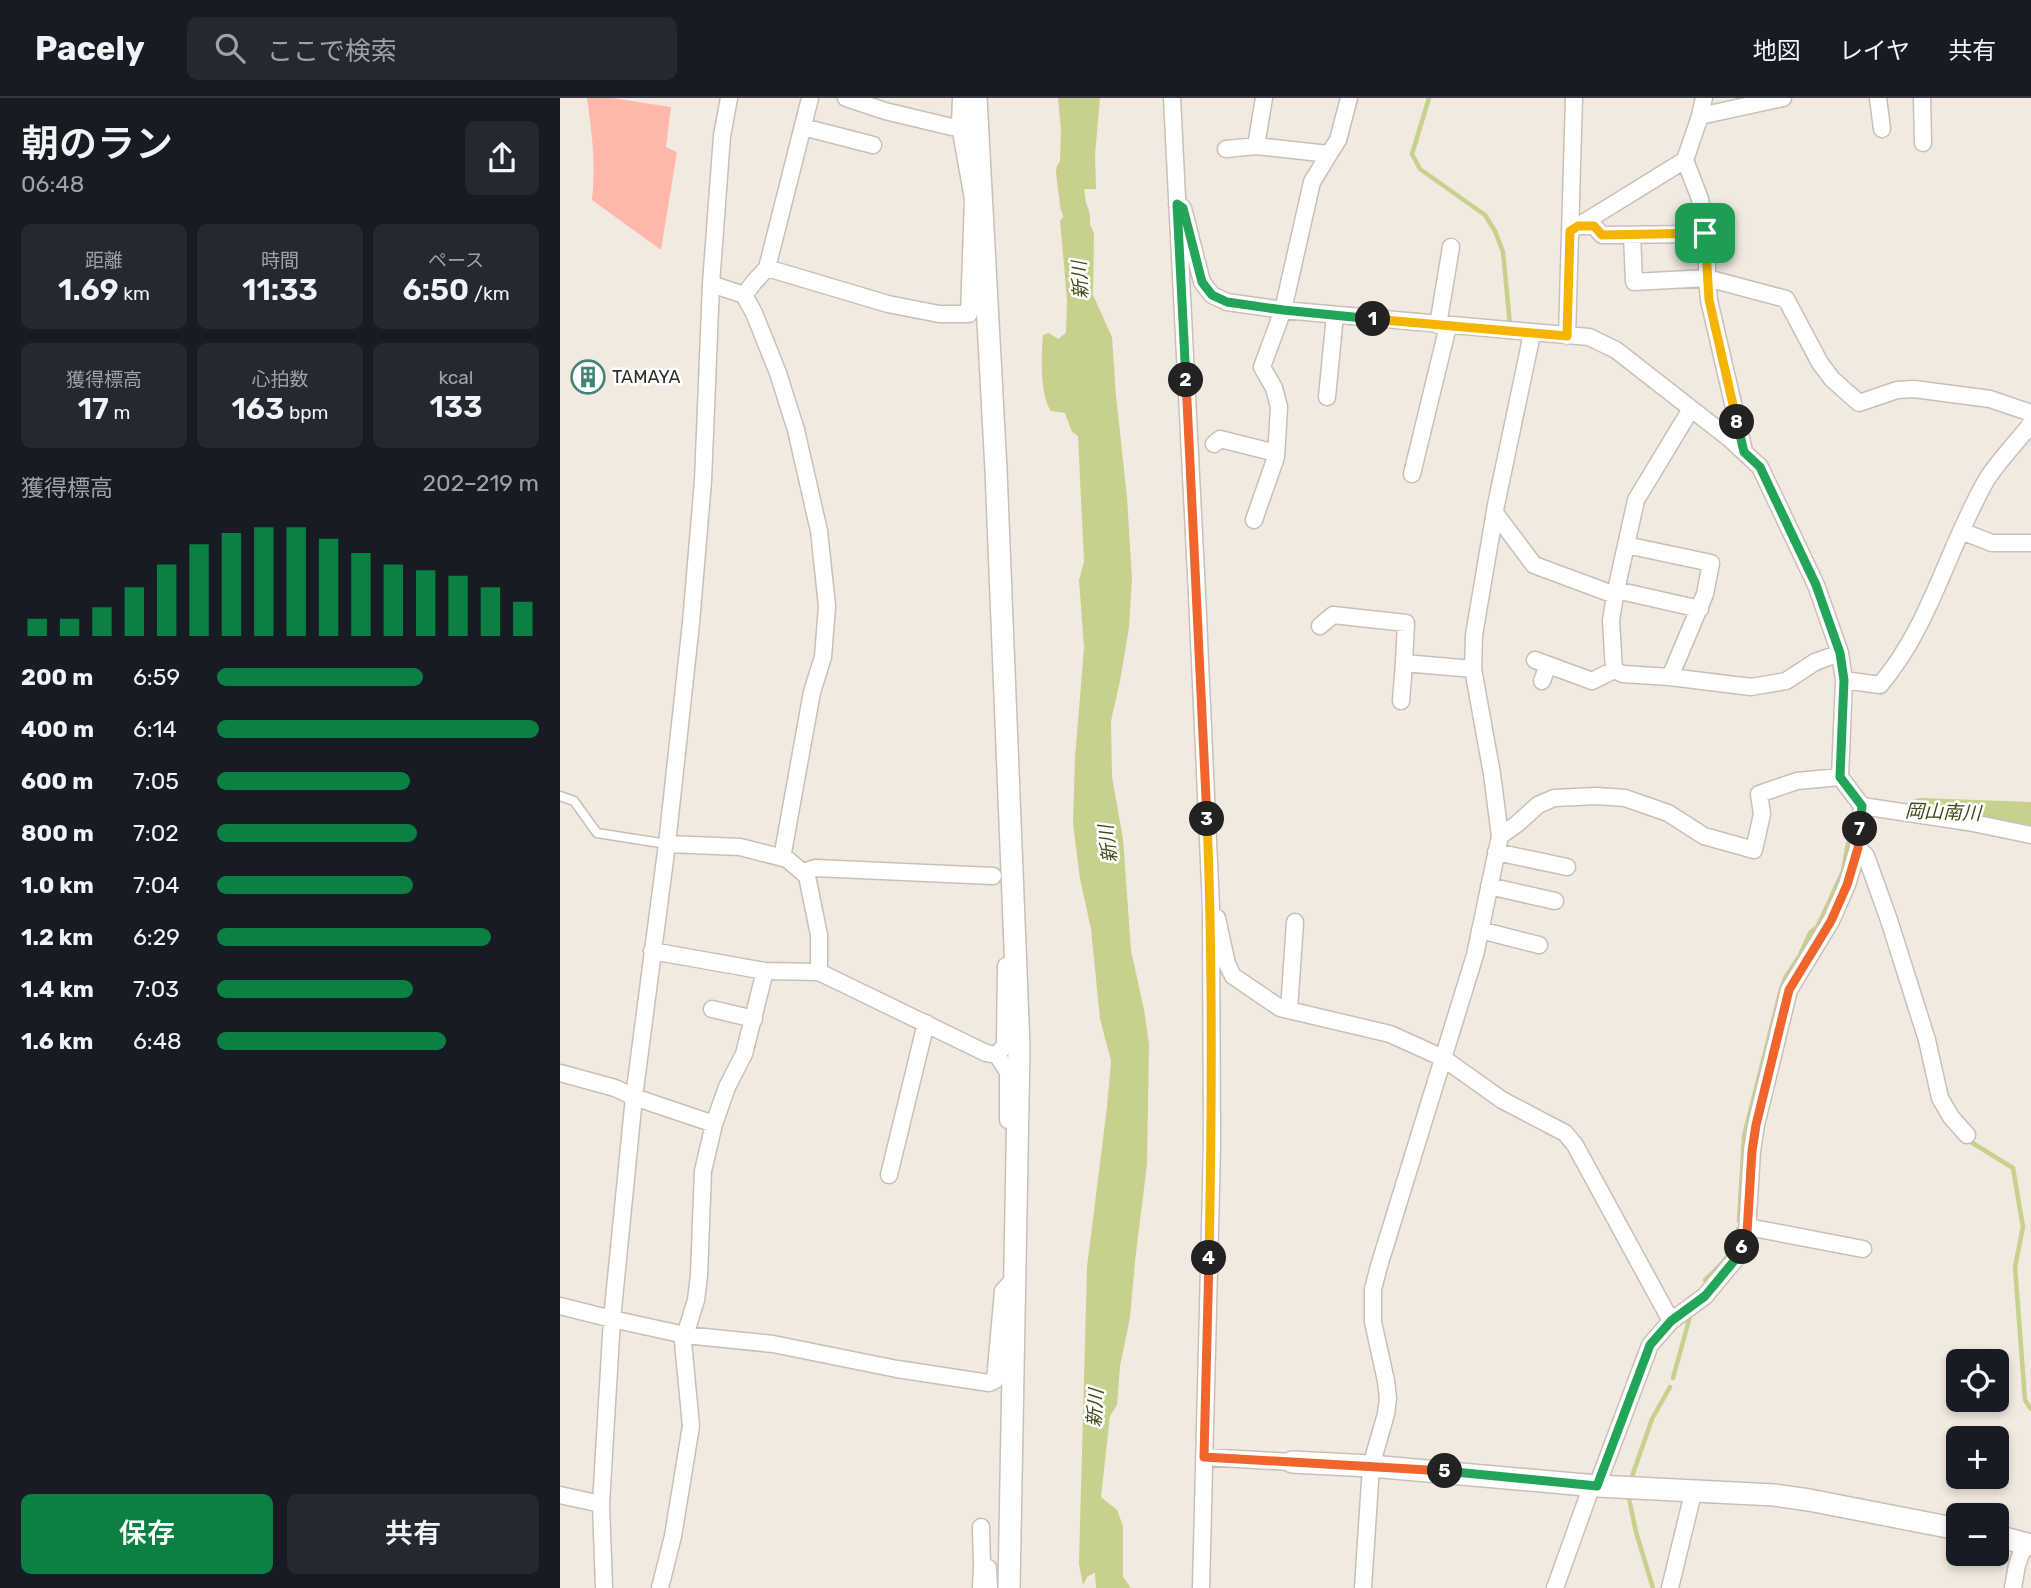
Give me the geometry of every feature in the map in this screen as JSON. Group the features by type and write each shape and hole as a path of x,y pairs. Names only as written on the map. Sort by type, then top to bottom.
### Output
{"street":[{"path":"604,1588 601,1504 612,1319 634,1097 667,844 691,623 703,481 711,284 722,136 729,98"},
{"path":"744,295 767,268 810,98"},
{"path":"846,98 885,111 952,127 960,125"},
{"path":"767,268 888,304 939,314 969,314 973,199 960,125 961,98"},
{"path":"976,98 996,483 1020,1047 1009,1588"},
{"path":"1172,98 1211,907 1212,1148 1201,1588"},
{"path":"1256,146 1264,98"},
{"path":"1254,520 1272,472 1279,407 1274,388 1262,367 1283,310 1312,182 1338,140 1349,98"},
{"path":"1567,336 1574,229 1574,98"},
{"path":"1574,229 1685,160 1704,98"},
{"path":"1700,116 1783,98"},
{"path":"1878,98 1882,130"},
{"path":"1922,98 1923,143"},
{"path":"803,127 873,145"},
{"path":"1226,149 1256,146 1329,154"},
{"path":"1685,160 1700,199 1709,300 1744,452"},
{"path":"1177,204 1183,208 1202,282 1212,295 1227,302 1283,310 1589,337 1616,350 1691,408 1760,467 1816,585 1840,653 1844,680 1840,777 1862,806 1858,848 1847,885 1831,921 1789,990 1756,1125 1748,1227 1739,1255 1705,1296 1671,1321 1650,1345 1555,1588"},
{"path":"1574,229 1594,226 1602,235 1705,233"},
{"path":"1632,234 1634,282 1707,278 1786,299 1820,363 1832,379 1859,403 1898,390 1914,389 1990,399 2031,413"},
{"path":"1412,474 1443,325 1451,247"},
{"path":"711,284 744,295 754,313 778,373 796,430 820,531 827,606 823,657 812,692 782,858"},
{"path":"1327,397 1335,315"},
{"path":"1363,1588 1371,1466 1387,1414 1388,1398 1373,1322 1373,1289 1475,955 1498,844 1492,774 1473,669 1474,635 1495,513 1532,334"},
{"path":"1614,670 1611,621 1636,500 1691,408"},
{"path":"1844,680 1880,685 1894,669 1922,621 1961,531 1988,478 2031,424"},
{"path":"1214,444 1220,439 1276,453"},
{"path":"1495,513 1534,565 1616,593 1700,609"},
{"path":"1961,531 1992,542 2031,542"},
{"path":"1626,545 1711,563 1700,609 1670,677"},
{"path":"1320,626 1333,615 1406,623 1401,701"},
{"path":"1614,670 1623,674 1751,687 1786,681 1815,663 1840,653"},
{"path":"1542,681 1541,662 1592,681 1614,670"},
{"path":"1404,663 1473,669"},
{"path":"1498,844 1538,805 1554,798 1597,796 1625,798 1668,813 1704,836 1754,850 1762,814 1759,794 1797,781 1840,777"},
{"path":"1862,806 1968,822 2031,835"},
{"path":"667,844 740,847 786,859 803,872 807,876 820,935 819,972"},
{"path":"1498,844 1567,867"},
{"path":"1858,848 1866,856 1894,933 1927,1040 1940,1098 1951,1117 1967,1135"},
{"path":"803,872 815,868 993,876"},
{"path":"1489,887 1555,901"},
{"path":"1211,907 1219,922 1227,964 1233,976 1280,1008 1390,1034 1443,1058 1502,1100 1565,1133 1575,1145 1671,1321"},
{"path":"1289,1010 1295,922"},
{"path":"1480,930 1539,945"},
{"path":"998,1055 1005,1045 1007,956 1017,948"},
{"path":"652,951 765,971 819,972 986,1053 998,1055"},
{"path":"660,1588 673,1535 691,1426 683,1342 696,1300 699,1275 703,1171 714,1124 727,1087 744,1054 765,971"},
{"path":"712,1009 754,1018"},
{"path":"889,1175 926,1023"},
{"path":"998,1055 1007,1072 1007,1140 1017,1152"},
{"path":"560,1073 615,1088 714,1124"},
{"path":"1748,1227 1863,1249"},
{"path":"560,1306 685,1335 773,1344 897,1369 989,1383 995,1380 1003,1291 1016,1277"},
{"path":"1204,1457 1371,1466 1594,1485 1791,1497 1946,1527"},
{"path":"1670,1588 1694,1489"},
{"path":"560,1495 601,1504"},
{"path":"981,1527 981,1588"},
{"path":"2009,1539 2028,1544 2017,1566 2013,1588"},
{"path":"982,1564 988,1568 989,1588"}],"lane":[{"path":"560,796 574,801 597,833 667,844"}],"shaded area":[{"path":"587,98 612,98 671,107 666,147 677,152 661,250 592,200 592,136"}],"water":[{"path":"1058,98 1100,98 1095,155 1096,189 1080,189 1080,205 1068,205 1068,190 1059,190 1061,130"},
{"path":"1064,216 1086,217 1094,233 1093,295 1112,337 1132,578 1129,627 1111,721 1112,777 1123,839 1131,950 1149,1044 1147,1164 1130,1318 1120,1366 1117,1405 1110,1416 1101,1497 1117,1510 1123,1526 1123,1577 1131,1588 1096,1588 1095,1573 1088,1576 1083,1585 1079,1564 1087,1267 1111,1061 1100,1019 1091,929 1080,879 1073,824 1075,757 1084,648 1079,580 1084,562 1078,436 1072,432 1065,413 1051,411 1045,396 1042,375 1043,335 1049,333 1058,339 1066,333 1067,299 1060,221"}],"waterway":[{"path":"1429,98 1412,154 1420,169 1485,215 1495,231 1503,252 1510,325"},
{"name":"新川","path":"1069,171 1077,216 1078,251"},
{"name":"岡山南川","path":"1921,811 2031,815"},
{"path":"1739,1221 1744,1136 1781,989 1810,933 1817,927 1823,915 1843,871 1848,843"},
{"path":"1966,1139 2013,1168 2023,1227 2015,1267 2025,1400 2031,1409"},
{"path":"1705,1280 1731,1251 1738,1229"},
{"path":"1673,1378 1691,1313"},
{"path":"1630,1482 1652,1419 1670,1387"},
{"path":"1628,1494 1653,1588"}],"place":[{"name":"TAMAYA","path":"588,377"}],"route":[{"path":"1177,204 1183,208 1202,282 1212,295 1227,302 1283,310 1567,336 1570,231 1578,226 1594,226 1602,235 1705,233 1709,300 1744,452 1760,467 1816,585 1840,653 1844,680 1840,777 1862,806 1858,848 1847,885 1831,921 1789,990 1756,1125 1747,1233 1739,1255 1705,1296 1671,1321 1650,1345 1597,1486 1431,1470 1204,1457 1212,1148 1211,907 1177,204"}]}
